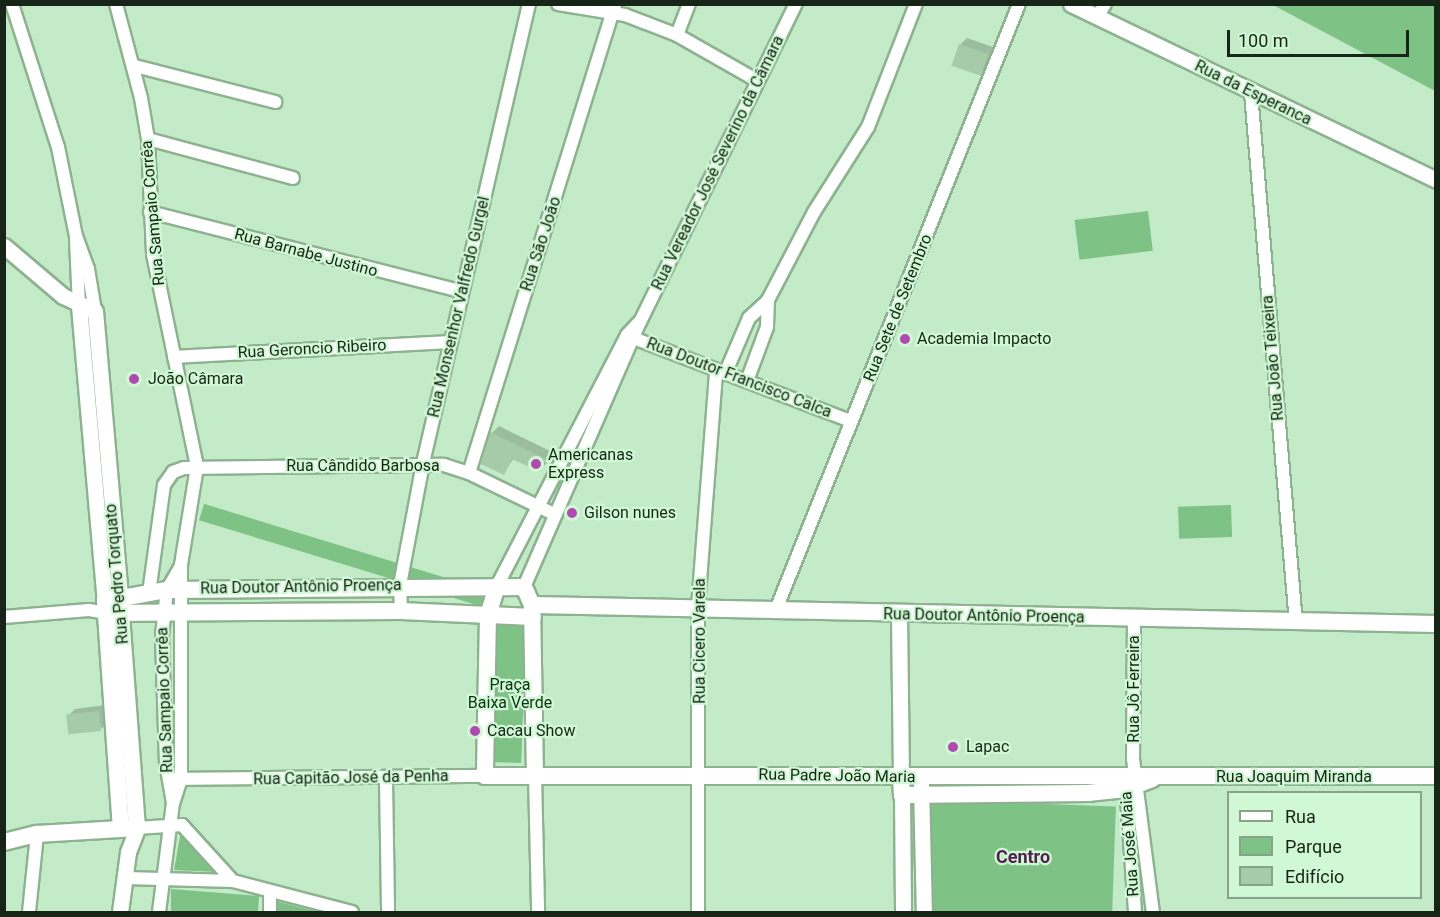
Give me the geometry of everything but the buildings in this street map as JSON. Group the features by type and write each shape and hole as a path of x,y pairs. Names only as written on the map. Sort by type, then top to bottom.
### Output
{"main road":[{"name":"Rua Doutor Antônio Proença","path":"108,607 148,593 175,589 400,585 497,586"},
{"path":"484,776 488,615 497,586 524,587 533,611 535,775"},
{"name":"Rua Doutor Antônio Proença","path":"108,607 182,612 401,610 488,615"},
{"name":"Rua Pedro Torquato","path":"108,607 119,688 129,828"},
{"name":"Rua Doutor Antônio Proença","path":"533,611 698,607 775,612 1436,624"},
{"path":"488,615 533,611"},
{"name":"Rua Padre João Maria","path":"535,775 921,777 1022,785"},
{"name":"Rua Capitão José da Penha","path":"484,776 535,775"},
{"name":"Rua Joaquim Miranda","path":"1022,785 1136,777 1436,776"},
{"path":"901,777 902,795 1022,785"},
{"path":"4,842 37,834 129,828"}],"street":[{"name":"Rua Pedro Torquato","path":"12,4 58,147 76,236 79,306 108,607"},
{"name":"Rua Sampaio Corrêa","path":"116,4 135,66 148,140 153,254 196,467 181,565 175,589 164,611 163,715 167,779 173,803 173,823 159,912"},
{"name":"Rua Monsenhor Valfredo Gurgel","path":"401,610 400,585 423,463 449,342 529,4"},
{"path":"558,4 616,9 677,35 758,81"},
{"path":"677,35 689,4"},
{"name":"Rua Vereador José Severino da Câmara","path":"497,586 538,506 585,428 640,322 796,4"},
{"path":"747,381 766,327 768,300 814,212 868,127 916,4"},
{"name":"Rua Sete de Setembro","path":"775,612 1019,4"},
{"name":"Rua da Esperanca","path":"1071,4 1101,11 1251,93 1436,180"},
{"name":"Rua São João","path":"469,473 616,9"},
{"path":"135,66 275,102"},
{"name":"Rua João Teixeira","path":"1251,93 1296,623"},
{"path":"148,140 292,178"},
{"name":"Rua Barnabe Justino","path":"150,212 461,291"},
{"name":"Rua Pedro Torquato","path":"76,236 88,269 95,311 108,607"},
{"path":"4,246 79,306 95,311"},
{"name":"Rua Cicero Varela","path":"698,912 700,775 698,607 720,372 749,318 768,300"},
{"name":"Rua Doutor Francisco Calca","path":"631,337 851,421"},
{"name":"Rua Geroncio Ribeiro","path":"174,357 449,342"},
{"name":"Rua Vereador José Severino da Câmara","path":"524,587 554,514 585,428"},
{"name":"Rua Cândido Barbosa","path":"196,467 423,463 469,473 554,514"},
{"path":"148,593 164,485 173,472 196,467"},
{"name":"Rua Sampaio Corrêa","path":"173,803 181,779 182,612 175,589"},
{"path":"4,617 108,607"},
{"path":"899,614 901,777"},
{"name":"Rua Jô Ferreira","path":"1134,619 1136,777"},
{"path":"535,775 538,912"},
{"name":"Rua Capitão José da Penha","path":"167,779 386,780 484,776"},
{"path":"921,777 924,912"},
{"path":"1136,777 1153,912"},
{"name":"Rua José Maia","path":"1136,777 1136,912"},
{"path":"386,780 388,912"},
{"path":"902,795 903,912"},
{"path":"129,828 173,823 189,830 233,881"},
{"name":"Rua Pedro Torquato","path":"120,912 126,878 129,828"},
{"path":"29,912 37,834"},
{"path":"902,841 923,841"},
{"path":"126,878 233,881 352,912"},
{"path":"270,892 270,912"}],"green space":[{"path":"1273,5 1435,5 1435,91"},
{"path":"1148,211 1153,251 1079,260 1075,220"},
{"path":"204,504 489,591 484,607 199,520"},
{"path":"1231,505 1232,537 1179,539 1178,507"},
{"name":"Praça Baixa Verde","path":"493,625 526,626 521,763 488,762"},
{"path":"931,800 1116,806 1112,912 927,912"},
{"path":"181,831 201,856 217,872 174,870"},
{"path":"171,889 259,896 258,912 171,912"},
{"path":"275,901 319,912 275,912"}],"place":[{"name":"Academia Impacto","path":"905,339"},
{"name":"João Câmara","path":"134,379"},
{"name":"Americanas Express","path":"536,464"},
{"name":"Gilson nunes","path":"572,513"},
{"name":"Cacau Show","path":"475,731"},
{"name":"Lapac","path":"953,747"}],"district":[{"name":"Centro","path":"1023,857"}]}
